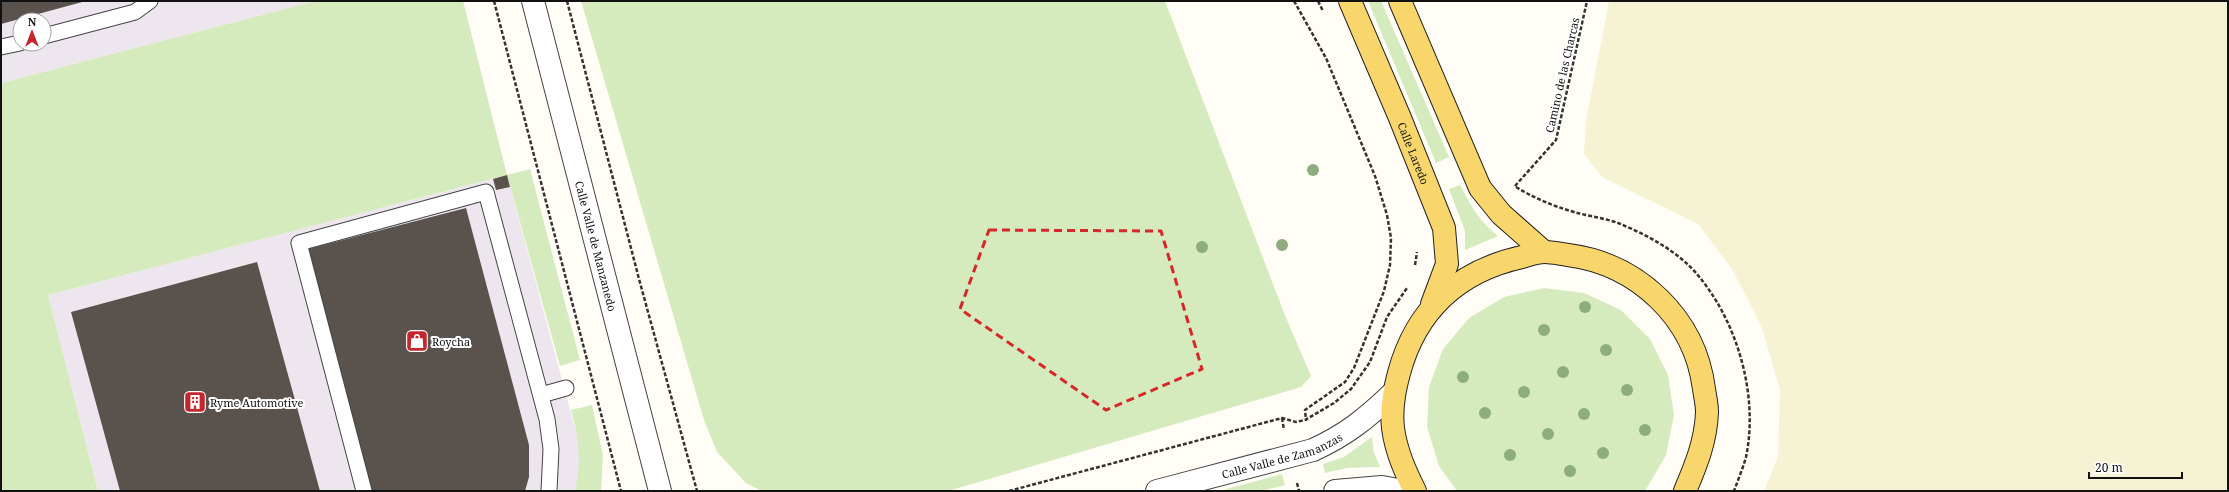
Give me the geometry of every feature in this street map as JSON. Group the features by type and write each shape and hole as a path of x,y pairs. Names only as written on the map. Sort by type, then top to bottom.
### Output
{"main road":[{"name":"Calle Laredo","path":"1350,1 1444,228 1447,264 1430,308"},
{"path":"1400,1 1480,188 1501,214 1544,252"},
{"path":"1415,491 1401,461 1393,428 1393,393 1406,348 1430,308 1462,280 1499,262 1544,252 1583,257 1623,272 1658,296 1684,330 1701,368 1707,411 1701,453 1685,491"}],"street":[{"name":"Calle Valle de Manzanedo","path":"533,1 660,491"},
{"name":"Calle Valle de Zamanzas","path":"1157,491 1313,450 1336,440 1362,423 1393,393"},
{"path":"1335,491 1382,487 1404,491"}],"lane":[{"path":"52,34 135,12 150,1"},
{"path":"1338,1 1371,50"},
{"path":"1,48 12,45"},
{"path":"364,491 299,243 486,192 541,395 551,448 549,491"},
{"path":"541,395 566,388"}],"path":[{"path":"494,1 621,491"},
{"path":"567,1 639,279 697,491"},
{"path":"1294,1 1326,58 1375,176 1387,215 1391,238 1390,265 1384,291 1354,368 1345,382 1305,410 1305,420 1313,450"},
{"name":"Camino de las Charcas","path":"1515,186 1556,140 1588,1"},
{"path":"1415,270 1417,250"},
{"path":"1009,491 1282,418 1296,422 1305,420 1334,403 1351,389 1370,362 1387,317 1402,297 1409,284"}],"highlighted area":[{"path":"989,230 1161,231 1202,369 1106,410 960,309"}],"shaded area":[{"path":"1,1 315,1 1,83"},
{"path":"1609,1 2228,1 2228,491 1764,491 1778,457 1780,390 1762,328 1732,269 1698,224 1602,177 1584,154 1586,121"},
{"path":"507,175 579,443 580,469 575,491 98,491 48,295"}],"green space":[{"path":"315,1 463,1 507,175 48,295 98,491 1,491 1,83"},
{"path":"581,1 1165,1 1284,313 1311,376 1301,387 948,491 762,491 746,483 717,452 704,420"},
{"path":"1368,1 1381,1 1449,157 1436,163"},
{"path":"530,169 580,360 560,366 507,175"},
{"path":"1460,185 1476,213 1498,236 1465,250 1465,231 1449,189"},
{"path":"1544,288 1584,293 1621,310 1650,339 1668,375 1674,415 1666,455 1645,491 1457,491 1439,466 1427,427 1429,387 1443,349 1469,318 1504,297"},
{"path":"592,405 603,455 601,491 575,491 579,450 571,410"},
{"path":"1372,437 1374,453 1380,467 1347,468 1325,473 1323,464 1344,457"},
{"path":"1282,474 1285,485 1261,491 1219,491"}],"building":[{"path":"1,1 86,1 45,12 12,12 12,21 1,24"},
{"path":"507,175 510,187 496,190 493,179"},
{"name":"Roycha","path":"466,208 529,445 529,477 525,491 372,491 308,249"},
{"name":"Ryme Automotive","path":"257,262 320,491 120,491 71,312"}],"place":[{"name":"Roycha","path":"417,341"},
{"name":"Ryme Automotive","path":"195,402"}]}
